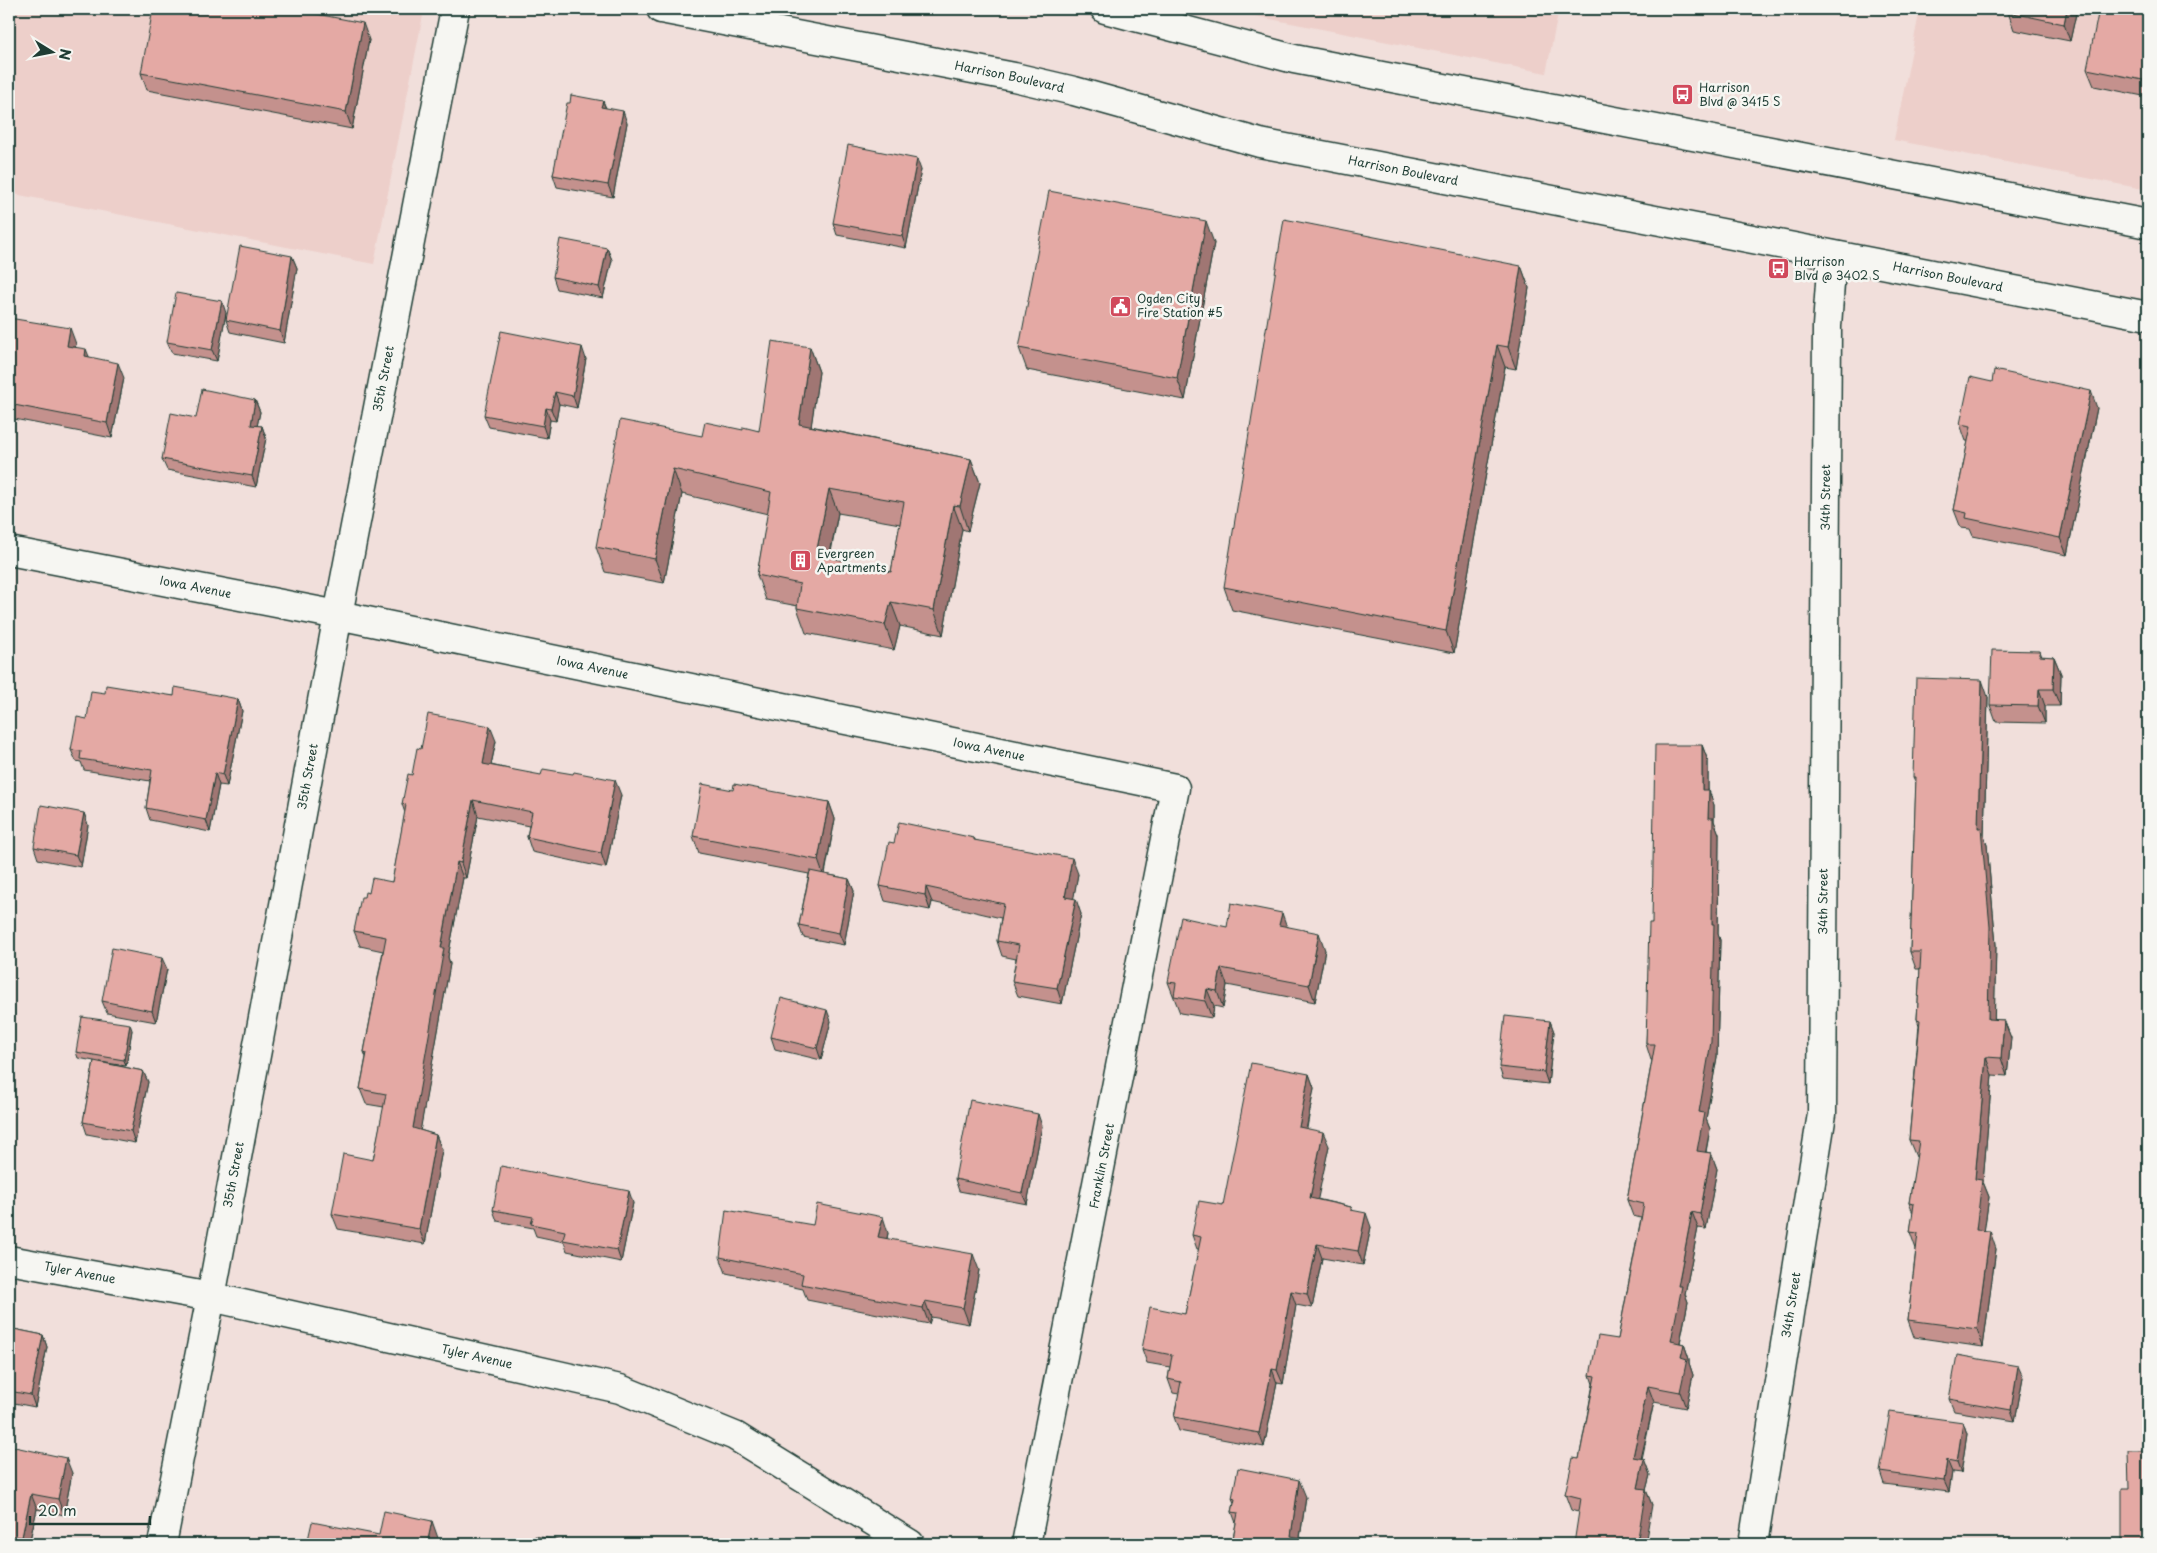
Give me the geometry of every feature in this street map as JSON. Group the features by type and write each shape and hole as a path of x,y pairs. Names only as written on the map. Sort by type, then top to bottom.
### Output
{"street":[{"name":"35th Street","path":"162,1544 211,1298 338,615 455,9"},
{"name":"Harrison Boulevard","path":"661,9 1014,77 1074,91 1260,143 2148,316"},
{"path":"1105,9 1294,59 2148,224"},
{"name":"34th Street","path":"1753,1544 1822,1114 1827,336 1832,255"},
{"name":"Iowa Avenue","path":"9,551 338,615 1176,788"},
{"name":"Franklin Street","path":"1026,1544 1176,788"},
{"name":"Tyler Avenue","path":"9,1260 211,1298 620,1390 735,1436 910,1544"}],"shaded area":[{"path":"9,9 424,10 374,264 9,193"},
{"path":"1219,9 1559,9 1546,73"},
{"path":"1920,9 2148,9 2148,190 1894,140"}],"building":[{"path":"153,9 291,9 363,23 346,112 141,73"},
{"path":"2009,9 2067,9 2064,24 2008,12"},
{"path":"2099,9 2118,9 2148,15 2148,81 2087,69"},
{"path":"571,95 603,101 601,107 623,111 608,185 553,175 567,103 570,103"},
{"path":"848,145 917,159 902,236 833,223"},
{"name":"Ogden City Fire Station #5","path":"1049,191 1206,221 1177,378 1019,348"},
{"path":"1284,219 1521,266 1508,347 1497,345 1446,631 1224,587"},
{"path":"560,239 607,248 599,287 553,277"},
{"path":"240,246 292,256 280,331 226,320"},
{"path":"176,293 222,301 212,350 167,342"},
{"path":"9,318 70,328 67,346 86,349 85,356 118,363 107,423 9,404"},
{"path":"501,331 582,347 573,396 555,392 551,409 546,408 543,426 484,415"},
{"path":"772,341 810,347 799,424 971,459 960,506 953,505 934,610 891,602 885,625 797,608 800,584 757,575 771,492 673,469 655,559 596,547 620,420 702,436 705,422 743,430 743,427 759,431","holes":["829,489 904,502 891,572 816,554"]},
{"path":"1994,370 2091,391 2060,538 1966,518 1967,513 1954,510 1971,426 1960,424 1970,377 1992,382"},
{"path":"202,389 255,400 251,425 262,426 252,476 162,459 171,413 196,418"},
{"path":"1992,650 2040,651 2040,656 2054,657 2053,689 2039,689 2038,706 1990,705"},
{"path":"1916,678 1982,680 1978,828 1981,828 1990,927 1988,1019 2004,1020 2001,1058 1986,1057 1975,1179 1982,1180 1976,1230 1990,1231 1977,1329 1908,1320 1918,1233 1910,1232 1914,1204 1909,1203 1919,1141 1909,1140 1920,1020 1917,1019 1921,952 1910,952 1916,777 1913,777"},
{"path":"106,685 174,696 175,687 238,699 223,775 215,773 206,820 146,808 152,770 80,759 81,751 71,750 77,717 87,719 91,691 105,693"},
{"path":"428,714 490,726 483,764 541,775 543,769 573,774 574,772 615,780 601,853 527,837 532,812 473,800 461,863 457,862 441,948 444,948 413,1128 436,1135 419,1229 332,1214 343,1154 373,1160 386,1094 360,1089 367,1053 364,1052 386,937 354,931 361,897 364,897 365,892 369,893 372,878 392,882 406,805 402,804 408,774 412,775 417,748 421,749"},
{"path":"1655,745 1702,745 1702,790 1709,790 1708,818 1713,818 1712,924 1714,924 1711,1042 1699,1112 1704,1113 1697,1151 1711,1153 1700,1214 1692,1212 1678,1286 1682,1286 1671,1341 1684,1344 1681,1357 1687,1359 1680,1392 1648,1386 1633,1457 1644,1459 1638,1488 1646,1489 1637,1544 1574,1544 1581,1498 1565,1494 1573,1458 1579,1459 1595,1376 1590,1375 1598,1336 1618,1339 1644,1204 1627,1200 1655,1044 1646,1044 1649,923 1652,923"},
{"path":"702,784 733,790 734,784 829,802 818,860 693,836"},
{"path":"41,805 84,813 76,855 34,847"},
{"path":"899,822 974,838 974,840 1072,858 1065,897 1076,899 1057,988 1012,981 1019,945 997,941 1004,904 926,887 925,895 880,886 889,842 894,843"},
{"path":"810,871 849,879 839,933 799,925"},
{"path":"1231,903 1282,913 1279,925 1319,933 1309,985 1221,968 1217,991 1207,989 1205,1001 1174,996 1176,983 1168,982 1181,917 1227,927"},
{"path":"112,948 162,958 152,1011 102,1001"},
{"path":"781,998 827,1010 817,1048 771,1037"},
{"path":"1505,1016 1550,1021 1544,1072 1499,1067"},
{"path":"82,1017 130,1024 124,1060 76,1052"},
{"path":"94,1061 143,1071 131,1131 83,1122"},
{"path":"1251,1063 1309,1074 1299,1127 1323,1132 1310,1198 1351,1207 1351,1210 1366,1213 1358,1251 1317,1244 1307,1294 1291,1291 1277,1370 1272,1369 1259,1433 1174,1417 1181,1382 1168,1379 1172,1355 1142,1349 1150,1307 1185,1314 1201,1237 1192,1235 1199,1201 1223,1205"},
{"path":"970,1100 1038,1114 1022,1193 955,1179"},
{"path":"501,1166 629,1191 617,1250 563,1240 565,1231 531,1224 533,1217 493,1210"},
{"path":"817,1204 883,1217 878,1237 973,1254 963,1308 925,1301 923,1308 801,1284 803,1274 720,1257 726,1210 813,1225"},
{"path":"9,1328 43,1335 31,1395 9,1391"},
{"path":"1957,1355 2018,1366 2011,1410 1949,1399"},
{"path":"1890,1412 1963,1422 1957,1462 1947,1460 1944,1481 1880,1472"},
{"path":"10,1446 66,1458 58,1499 31,1494 22,1537 13,1536 11,1544 9,1544 9,1451"},
{"path":"2128,1451 2148,1451 2148,1544 2122,1544 2122,1488 2129,1488"},
{"path":"1238,1468 1299,1480 1291,1536 1302,1538 1301,1544 1232,1544 1238,1513 1232,1512 1235,1499 1232,1498"},
{"path":"384,1511 432,1521 427,1544 307,1544 312,1522 379,1535"},
{"path":"535,1536 578,1544 534,1544"}],"place":[{"name":"Harrison Blvd @ 3415 S","path":"1683,95"},
{"name":"Harrison Blvd @ 3402 S","path":"1778,269"},
{"name":"Ogden City Fire Station #5","path":"1121,306"},
{"name":"Evergreen Apartments","path":"801,561"}]}
